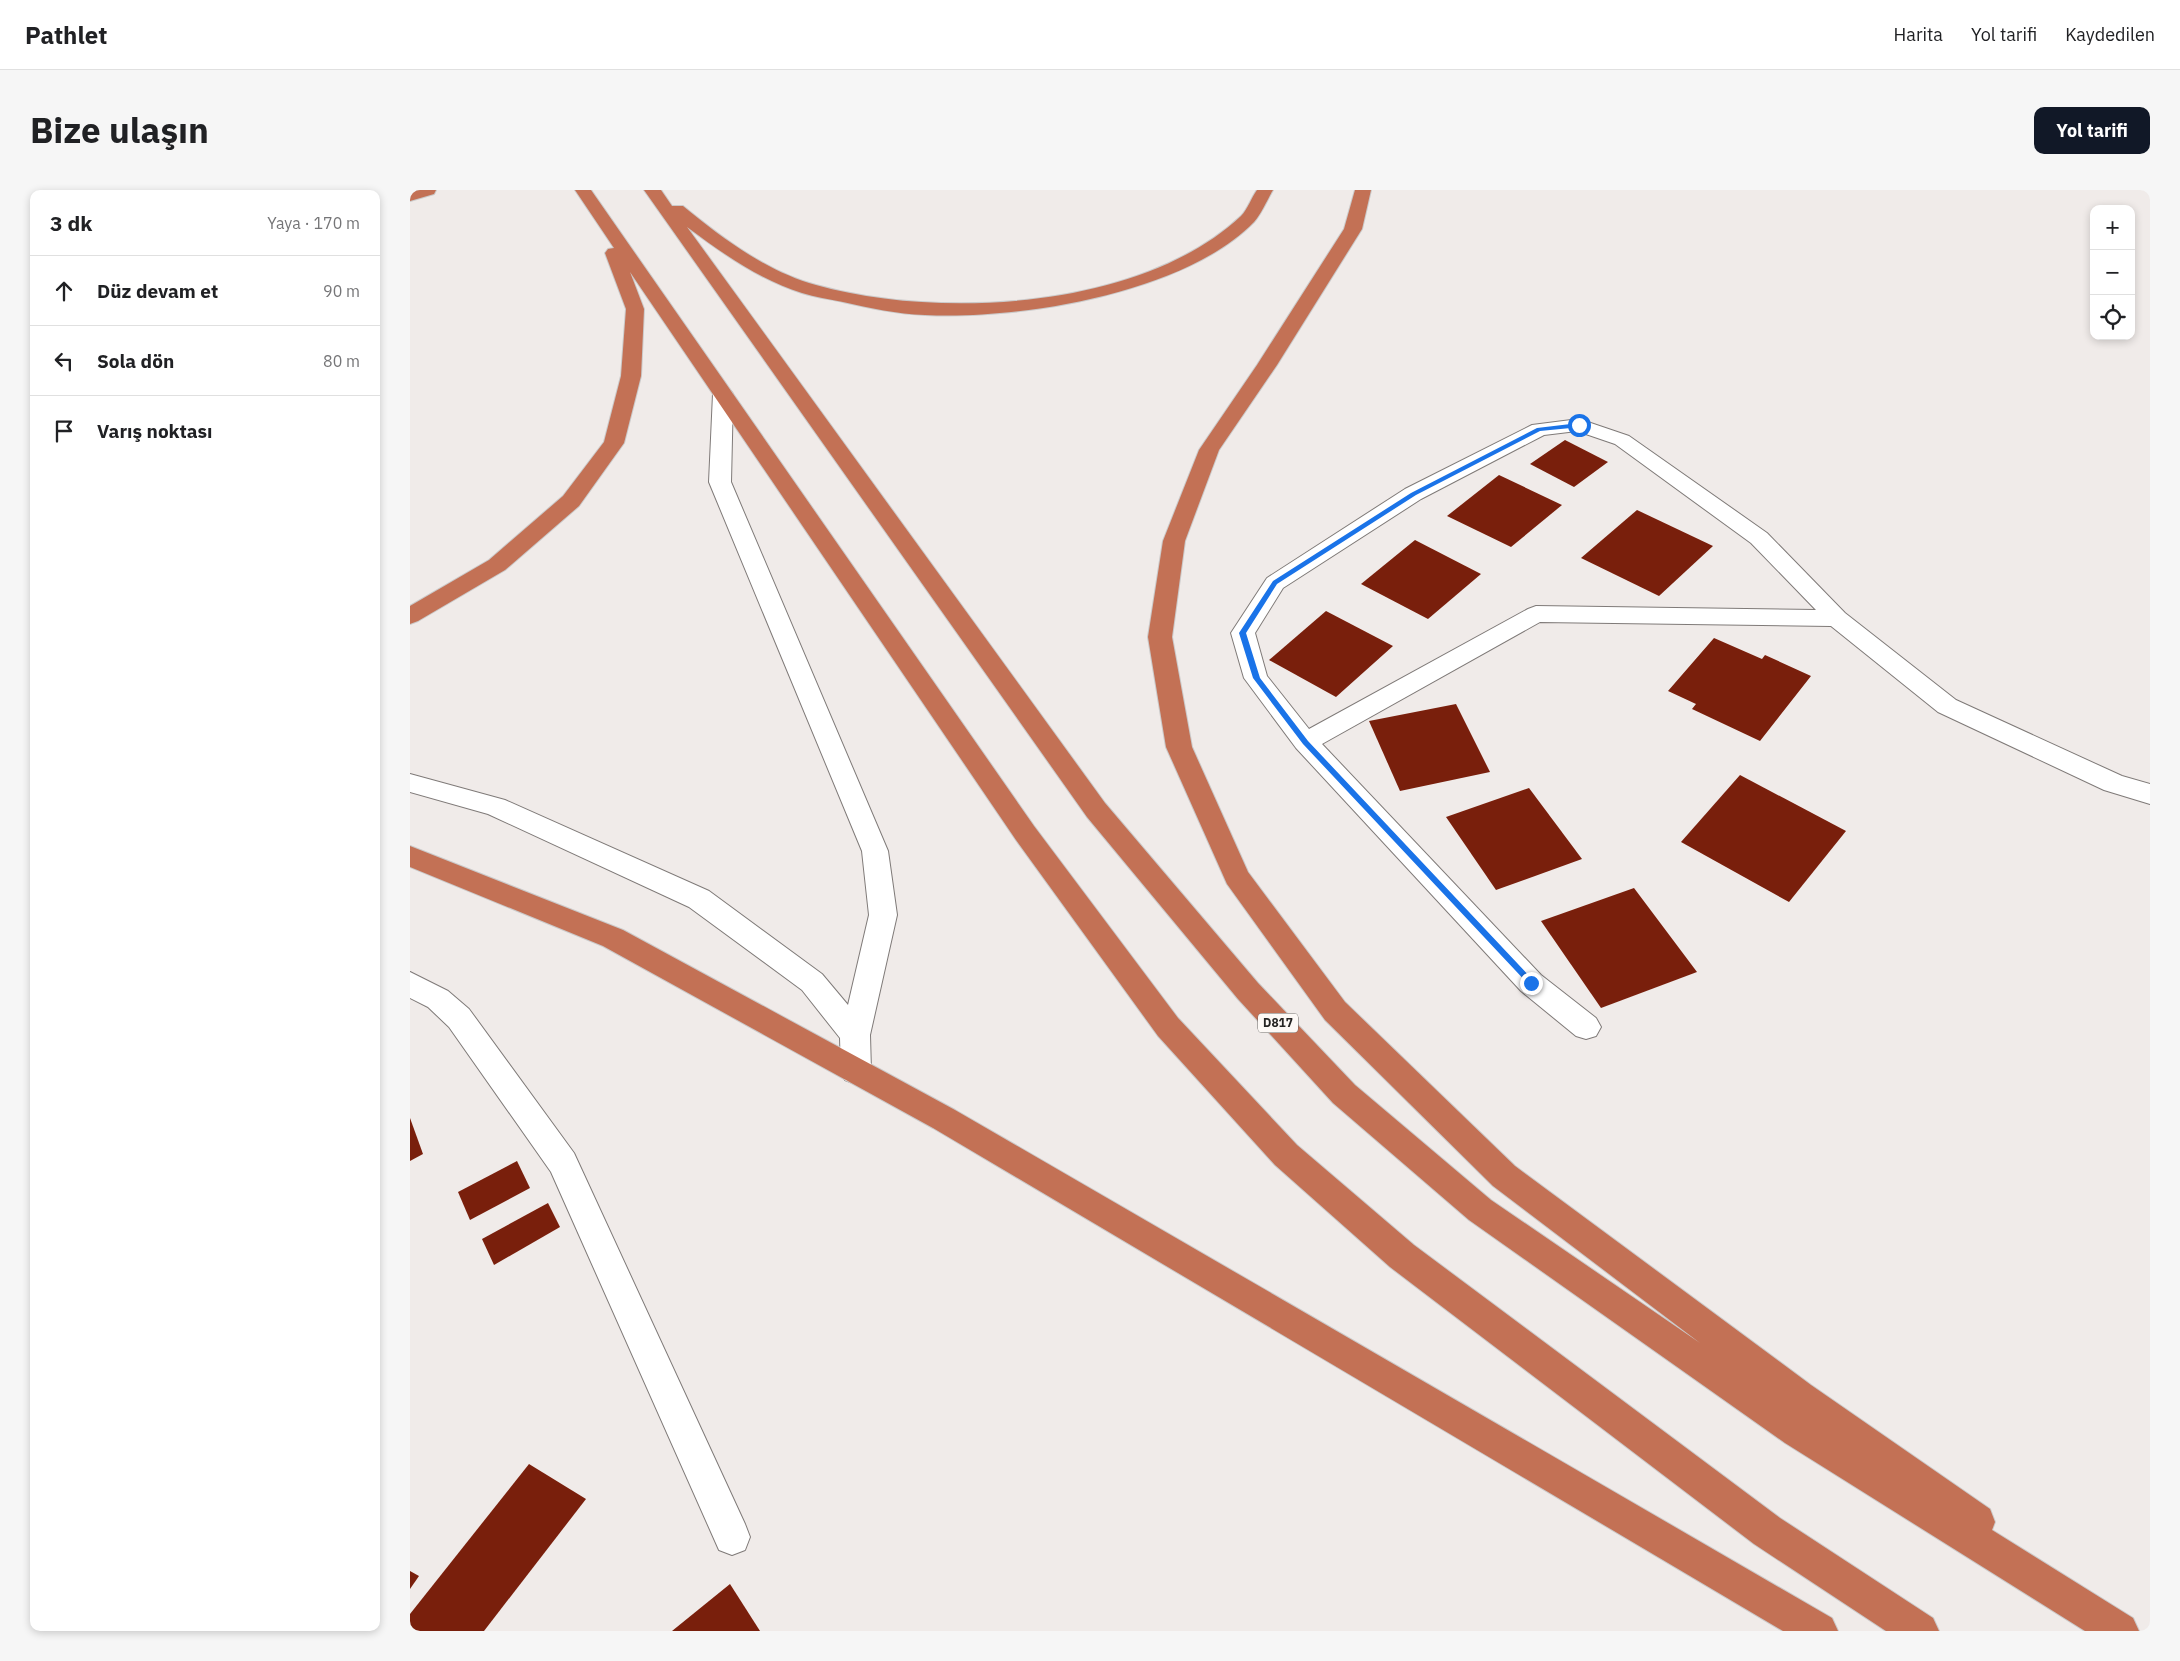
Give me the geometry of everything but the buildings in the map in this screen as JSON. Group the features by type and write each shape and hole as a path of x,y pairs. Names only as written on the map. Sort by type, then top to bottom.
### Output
{"highway":[{"path":"410,191 414,190"},
{"path":"410,196 428,190"},
{"path":"652,190 700,230 746,260 804,287 865,301 935,310 1015,306 1094,294 1164,270 1213,246 1248,217 1265,190"},
{"name":"D817","path":"652,190 1096,810 1248,991 1344,1094 1480,1210 1797,1431 2120,1631"},
{"path":"1363,190 1353,229 1267,365 1209,450 1174,541 1160,637 1179,748 1237,877 1334,1011 1504,1176 1799,1397 2131,1631"},
{"path":"590,201 1025,832 1168,1027 1286,1156 1402,1256 1751,1519 1920,1631"},
{"path":"410,616 497,565 571,501 614,442 631,376 635,309 590,201"},
{"path":"410,856 613,938 944,1119 1819,1631"}],"street":[{"path":"723,394 720,482 875,851 883,916 854,1035 856,1071"},
{"path":"1586,1028 1531,983 1305,742 1256,678 1242,633 1275,583 1414,494 1539,429 1579,425 1622,440 1759,538 1838,618 1947,706 2113,783 2150,794"},
{"path":"1305,742 1536,614 1838,618"},
{"path":"410,783 496,806 700,899 812,982 854,1035"},
{"path":"410,984 438,999 459,1018 563,1163 732,1537"}],"route":[{"path":"1531,983 1305,742 1256,678 1242,633 1275,583 1414,494 1539,429 1579,425"}]}
